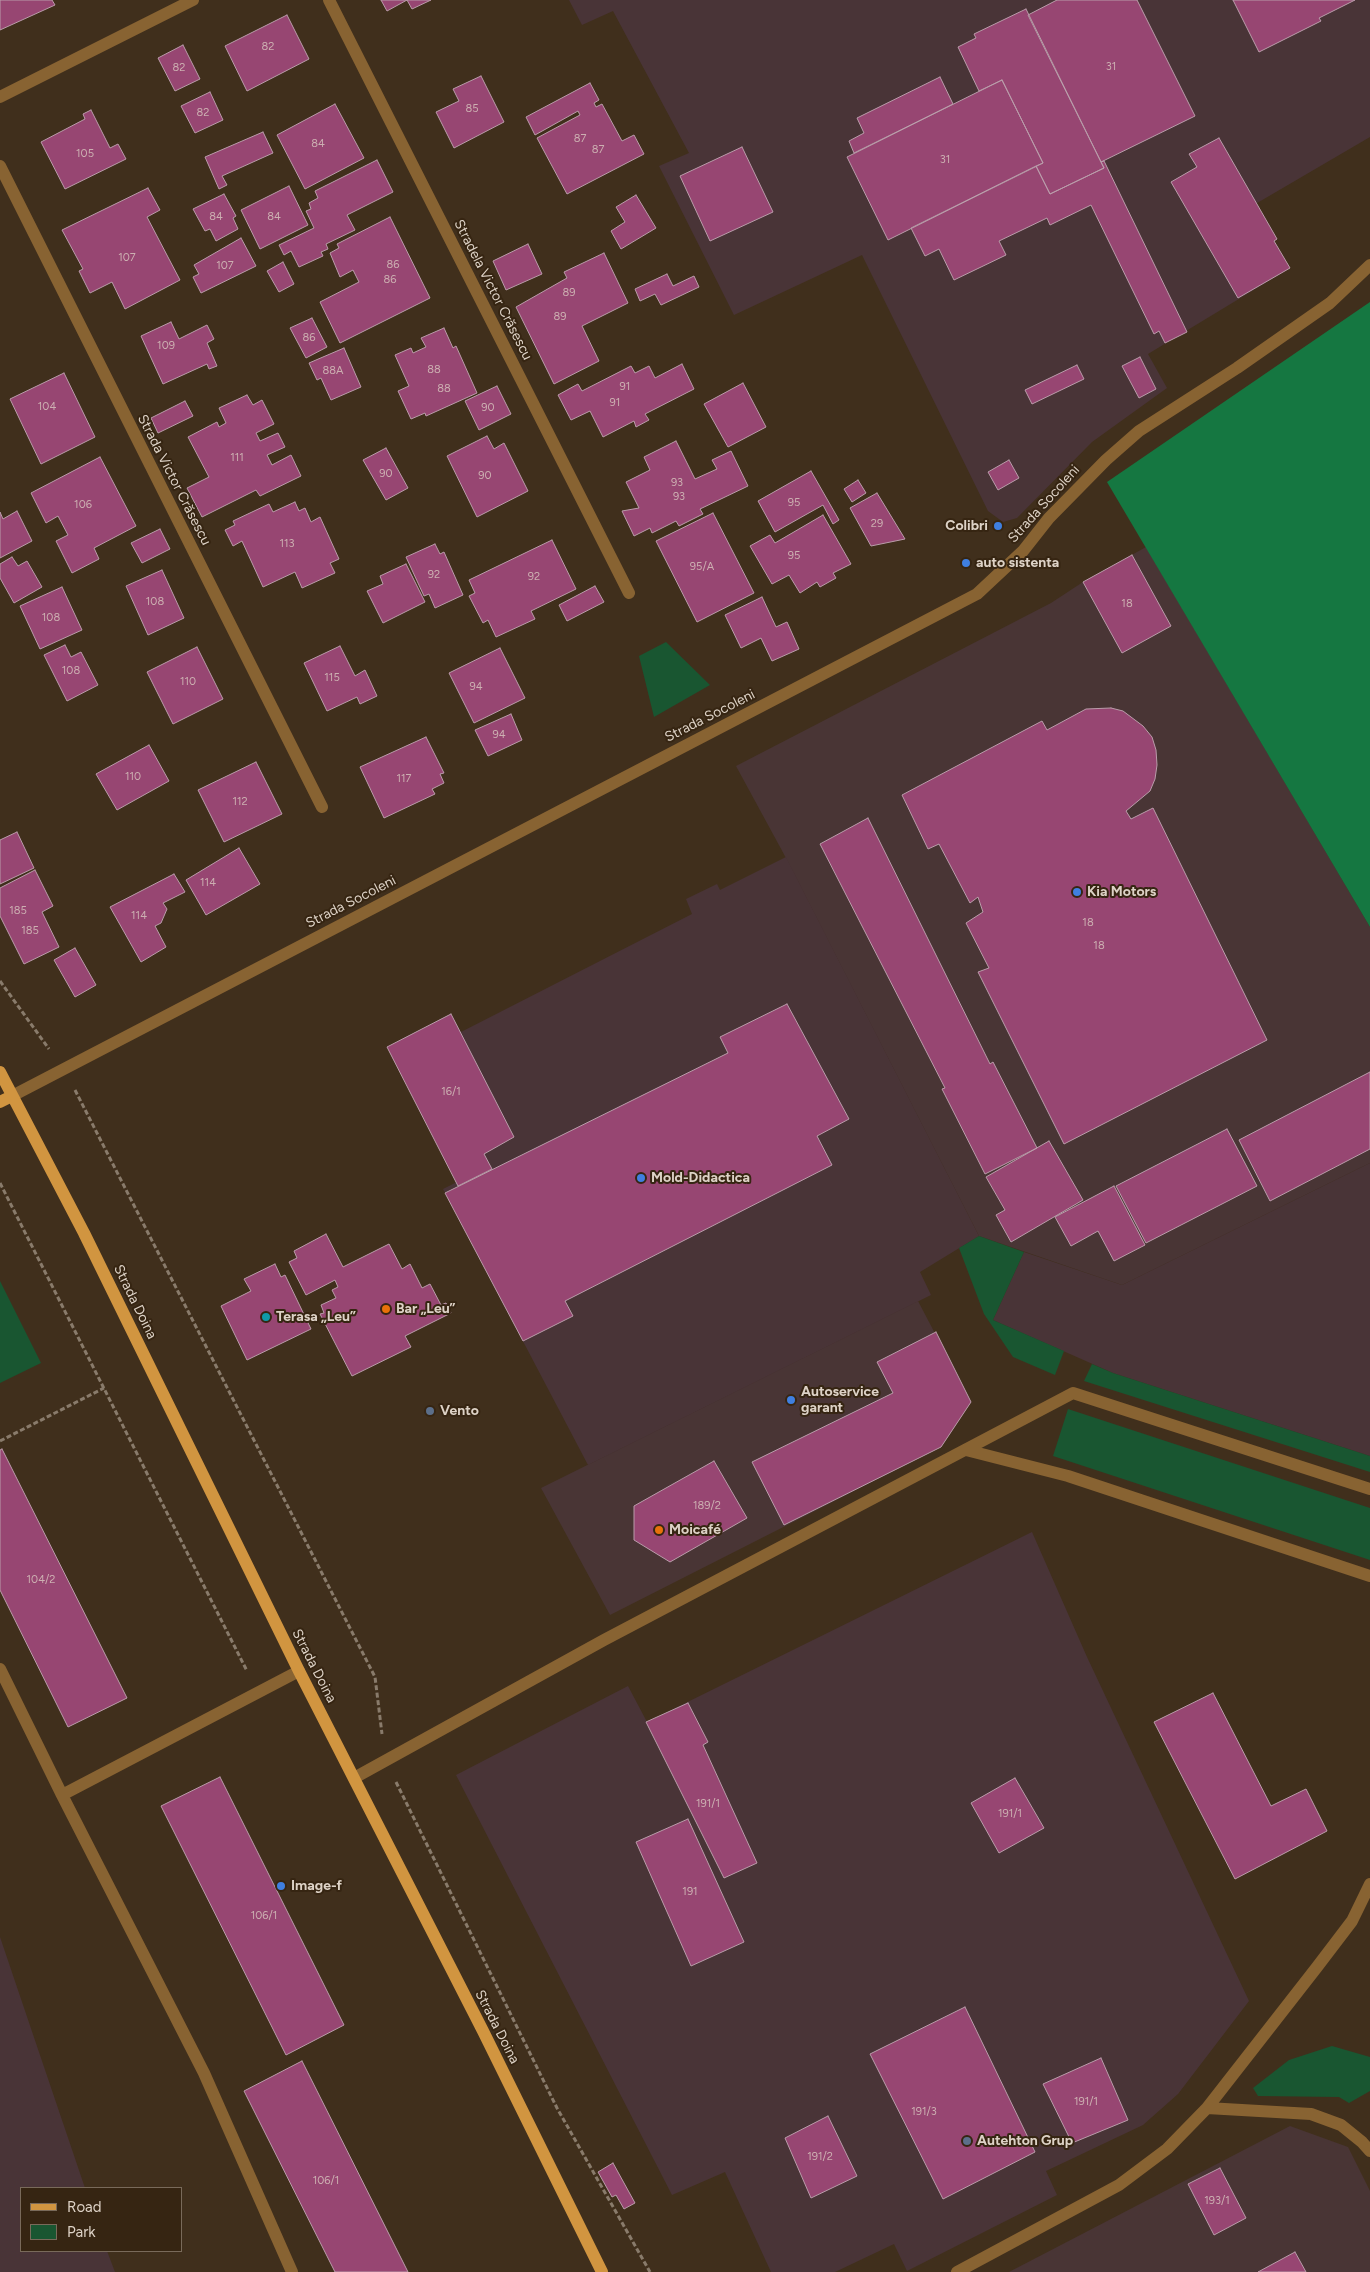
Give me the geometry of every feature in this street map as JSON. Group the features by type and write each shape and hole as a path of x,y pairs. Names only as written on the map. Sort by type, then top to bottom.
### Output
{"main road":[{"name":"Strada Doina","path":"0,1072 89,1242 299,1671 483,2031 602,2272"},
{"name":"Strada Socoleni","path":"0,1102 12,1096"}],"street":[{"path":"0,97 193,0"},
{"name":"Stradela Victor Crăsescu","path":"329,0 630,593"},
{"name":"Strada Victor Crăsescu","path":"0,166 322,807"},
{"name":"Strada Socoleni","path":"12,1096 977,594 1023,550 1049,518 1106,460 1139,431 1237,368 1330,303 1370,265"},
{"path":"354,1778 604,1640 1073,1393 1370,1489"},
{"path":"966,1450 1068,1476 1370,1576"},
{"path":"0,1669 204,2073 292,2272"},
{"path":"62,1795 299,1671"},
{"path":"957,2272 1119,2185 1167,2149 1206,2108 1352,1920 1370,1884"},
{"path":"1206,2108 1312,2114 1341,2125 1370,2151"}],"path":[{"path":"0,982 64,1068 375,1677 386,1761 557,2108 650,2272"},
{"path":"0,1183 258,1691"},
{"path":"0,1441 104,1388"}],"shaded area":[{"path":"569,0 1370,0 1370,137 1252,206 1285,271 1148,354 1167,388 1092,442 1017,518 1003,522 988,511 862,255 734,315 659,166 689,153 613,11 582,25"},
{"name":"Kia Motors","path":"1146,547 1370,927 1370,1163 1122,1285 979,1236 786,858 736,766 1051,603 1083,582"},
{"name":"Mold-Didactica","path":"786,857 979,1236 920,1272 931,1295 588,1465 443,1189 457,1182 387,1047 451,1014 461,1032 692,914 686,899 717,884 720,890"},
{"path":"1370,1163 1370,1456 1113,1373 993,1320 1024,1252 1122,1285"},
{"path":"918,1301 971,1402 941,1447 610,1615 541,1488"},
{"path":"1032,1532 1087,1657 1249,2001 1178,2094 1143,2125 1046,2171 1057,2195 907,2271 894,2244 835,2272 771,2272 725,2172 672,2195 456,1775 628,1686 647,1722"},
{"path":"0,1937 85,2187 20,2187 20,2252 107,2252 115,2272 0,2272"},
{"path":"1290,2126 1348,2147 1370,2191 1370,2272 1009,2272"}],"green space":[{"path":"1370,302 1370,927 1107,482"},
{"path":"666,642 710,685 654,717 639,656"},
{"path":"979,1236 1024,1252 993,1320 1064,1351 1055,1375 1013,1357 984,1314 959,1248"},
{"path":"0,1281 41,1363 0,1383"},
{"path":"1092,1364 1113,1373 1370,1456 1370,1472 1084,1381"},
{"path":"1068,1409 1370,1508 1370,1560 1053,1456"},
{"path":"1332,2046 1370,2057 1370,2091 1349,2103 1339,2097 1258,2096 1253,2088 1289,2060"}],"building":[{"path":"0,0 52,0 55,5 0,30"},
{"path":"381,0 407,0 387,11"},
{"path":"407,0 431,0 412,9"},
{"path":"1057,0 1137,0 1195,116 1101,162 1028,15"},
{"path":"1233,0 1355,0 1319,18 1321,21 1259,52"},
{"path":"1026,9 1104,168 1050,194 1036,166 1043,163 1002,80 979,91 958,47 976,38 974,34"},
{"path":"287,15 309,59 247,91 225,46"},
{"path":"183,45 200,79 175,91 158,58"},
{"path":"481,76 504,122 454,148 436,112 459,101 453,89"},
{"path":"940,77 953,104 854,153 849,141 864,133 857,118"},
{"path":"1002,80 1043,163 888,240 847,157"},
{"path":"590,83 599,100 594,103 596,107 602,104 622,141 634,135 644,154 567,194 537,138 580,115 578,111 535,135 526,117"},
{"path":"210,92 223,120 195,133 181,106"},
{"path":"335,104 364,158 305,189 277,135"},
{"path":"91,110 110,148 118,144 126,159 65,189 41,142 85,119 83,114"},
{"path":"263,132 273,153 222,176 227,185 219,189 205,157"},
{"path":"1219,138 1277,239 1274,241 1290,268 1238,298 1171,182 1197,167 1189,154"},
{"path":"742,147 773,212 710,241 680,176"},
{"path":"377,160 393,192 347,215 355,230 326,244 328,249 321,252 323,256 299,267 291,251 284,255 279,245 314,228 306,211 311,209 309,203 318,198 315,191"},
{"path":"1104,161 1187,332 1165,343 1159,331 1154,334 1091,205 1050,225 1047,218 999,241 1006,255 954,280 939,249 925,256 911,228 1036,166 1050,194 1104,168 1101,162"},
{"path":"289,186 308,225 260,249 241,210"},
{"path":"148,188 160,210 147,217 180,280 125,309 112,282 90,293 79,271 83,269 62,230"},
{"path":"224,194 236,216 233,218 238,229 216,241 210,229 205,231 193,209"},
{"path":"636,195 656,228 621,249 611,231 625,222 616,207"},
{"path":"390,217 430,298 340,343 320,302 359,282 353,270 340,277 330,253 339,248 337,244"},
{"path":"241,238 256,266 201,293 193,277 199,274 194,265"},
{"path":"528,244 542,274 506,290 493,261"},
{"path":"604,253 628,303 582,326 599,361 554,384 516,307 567,278 564,272"},
{"path":"283,262 294,284 279,292 267,271"},
{"path":"667,274 673,286 694,276 699,287 661,305 655,294 640,301 635,289"},
{"path":"312,318 327,347 306,358 290,328"},
{"path":"171,322 179,339 207,325 214,339 207,343 217,366 209,369 207,364 163,384 141,336"},
{"path":"444,328 453,348 456,346 477,393 426,416 425,413 411,419 398,391 409,386 395,355 411,348 413,353 426,347 421,338"},
{"path":"344,348 361,387 331,400 321,378 317,380 309,363"},
{"path":"1140,357 1156,389 1139,398 1122,366"},
{"path":"682,364 694,389 645,414 649,420 636,427 634,421 603,437 590,411 571,420 558,395 578,384 582,391 631,366 635,373 649,366 655,378"},
{"path":"1077,365 1084,379 1032,404 1025,390"},
{"path":"64,373 95,437 41,464 10,399"},
{"path":"743,383 766,427 728,447 704,404"},
{"path":"497,386 511,414 479,430 465,401"},
{"path":"247,395 253,405 262,400 274,424 256,433 260,441 278,433 285,447 267,455 272,465 291,455 301,476 260,496 256,490 202,517 187,488 209,477 188,437 217,422 219,427 226,423 219,408"},
{"path":"185,401 193,416 158,433 151,418"},
{"path":"487,436 494,449 504,443 528,491 477,517 447,456"},
{"path":"676,441 695,479 717,469 712,460 731,451 748,486 700,509 703,514 679,526 676,521 652,533 650,528 634,536 622,511 639,508 626,482 650,470 644,457"},
{"path":"386,448 408,488 386,500 363,460"},
{"path":"100,457 136,526 94,548 99,559 72,573 56,541 68,535 58,516 46,523 31,493"},
{"path":"1009,460 1019,478 998,490 988,472"},
{"path":"811,471 839,520 833,524 823,505 775,532 758,501"},
{"path":"858,480 866,493 852,502 844,489"},
{"path":"877,493 905,539 871,546 850,508"},
{"path":"295,502 299,511 305,508 311,522 320,517 339,559 330,563 335,573 302,588 295,572 263,587 242,541 233,546 225,530 235,525 233,521 269,504 273,512"},
{"path":"17,511 32,541 0,558 0,512 3,519"},
{"path":"713,513 754,593 697,622 656,541"},
{"path":"823,515 851,564 833,573 836,578 820,587 817,582 800,593 789,575 772,584 750,546 770,535 775,543"},
{"path":"160,529 170,549 142,563 131,543"},
{"path":"552,540 576,589 531,611 535,619 496,637 488,620 483,623 469,596 475,593 469,580"},
{"path":"435,544 440,554 444,552 463,595 435,608 429,594 424,596 406,557"},
{"path":"1132,555 1171,626 1122,653 1083,582"},
{"path":"12,557 18,566 27,561 42,587 14,603 0,578 0,564"},
{"path":"406,564 425,602 383,623 367,591 383,584 380,576"},
{"path":"162,570 184,618 148,635 126,586"},
{"path":"595,586 604,602 567,621 559,605"},
{"path":"62,587 82,630 40,649 20,606"},
{"path":"762,597 776,627 787,622 799,649 772,661 761,638 741,648 725,615"},
{"path":"65,645 71,657 81,652 98,685 67,701 44,655"},
{"path":"340,646 355,676 365,670 377,696 360,704 357,697 327,711 304,663"},
{"path":"197,647 223,699 173,724 147,672"},
{"path":"500,648 525,698 474,723 449,673"},
{"path":"1111,708 1123,711 1143,726 1152,737 1156,750 1157,765 1155,779 1150,791 1126,811 1131,819 1153,808 1267,1040 1064,1144 978,972 989,968 966,923 983,912 978,897 970,903 939,844 928,849 902,795 1042,721 1047,730 1086,709"},
{"path":"511,714 522,740 488,756 475,730"},
{"path":"426,737 444,773 440,774 444,783 432,789 435,794 384,818 360,767"},
{"path":"149,745 169,781 117,810 96,774"},
{"path":"256,762 282,814 224,842 198,790"},
{"path":"868,818 990,1064 993,1062 1037,1148 985,1174 942,1089 945,1088 820,844"},
{"path":"17,832 34,868 0,884 0,840"},
{"path":"239,848 260,884 206,915 186,880"},
{"path":"35,870 53,906 42,912 59,947 24,964 0,916 0,888"},
{"path":"174,874 185,892 163,903 167,909 161,923 155,926 166,947 141,962 110,907"},
{"path":"75,948 96,985 75,997 54,960"},
{"name":"Mold-Didactica","path":"787,1004 849,1119 817,1136 832,1165 565,1301 573,1316 523,1341 445,1193 728,1053 720,1037"},
{"path":"451,1014 514,1137 484,1154 492,1169 458,1186 387,1047"},
{"path":"1370,1072 1370,1149 1270,1201 1239,1140"},
{"path":"1227,1129 1257,1186 1146,1243 1116,1186"},
{"path":"1049,1141 1083,1200 1011,1242 996,1215 1005,1210 986,1177"},
{"path":"1114,1186 1145,1245 1114,1261 1098,1231 1071,1246 1055,1217"},
{"name":"Bar „Leu”","path":"326,1234 343,1267 389,1244 402,1269 410,1264 422,1288 430,1284 441,1305 446,1303 451,1313 405,1336 411,1347 352,1376 320,1314 324,1313 321,1305 336,1298 332,1290 338,1287 335,1280 306,1295 289,1262 297,1258 294,1251"},
{"name":"Terasa „Leu”","path":"275,1264 281,1277 285,1275 311,1329 247,1360 221,1306 251,1291 244,1279"},
{"path":"936,1332 971,1402 941,1447 784,1525 752,1462 893,1393 877,1362"},
{"path":"2,1449 127,1698 68,1727 0,1590 0,1450"},
{"path":"714,1461 747,1518 670,1562 634,1540 634,1506"},
{"path":"1213,1693 1271,1806 1306,1789 1327,1831 1235,1879 1154,1722"},
{"path":"688,1703 708,1742 703,1745 757,1863 724,1878 646,1722"},
{"path":"220,1777 344,2025 286,2055 161,1806"},
{"path":"1015,1778 1044,1828 999,1853 971,1803"},
{"path":"688,1819 744,1942 691,1966 636,1842"},
{"path":"965,2007 1035,2152 943,2199 870,2054"},
{"path":"1101,2058 1128,2120 1072,2143 1043,2084"},
{"path":"302,2061 408,2272 335,2272 244,2091"},
{"path":"828,2116 857,2176 811,2198 785,2138"},
{"path":"613,2163 635,2203 624,2209 616,2195 612,2197 598,2172"},
{"path":"1220,2168 1246,2218 1214,2235 1188,2184"},
{"path":"1295,2252 1306,2272 1258,2272"}],"place":[{"name":"Colibri","path":"998,526"},
{"name":"auto sistenta","path":"966,563"},
{"name":"Kia Motors","path":"1077,892"},
{"name":"Mold-Didactica","path":"641,1178"},
{"name":"Bar „Leu”","path":"386,1309"},
{"name":"Terasa „Leu”","path":"266,1317"},
{"name":"Autoservice garant","path":"791,1400"},
{"name":"Vento","path":"430,1411"},
{"name":"Moicafé","path":"659,1530"},
{"name":"Image-f","path":"281,1886"},
{"name":"Autehton Grup","path":"967,2141"}]}
